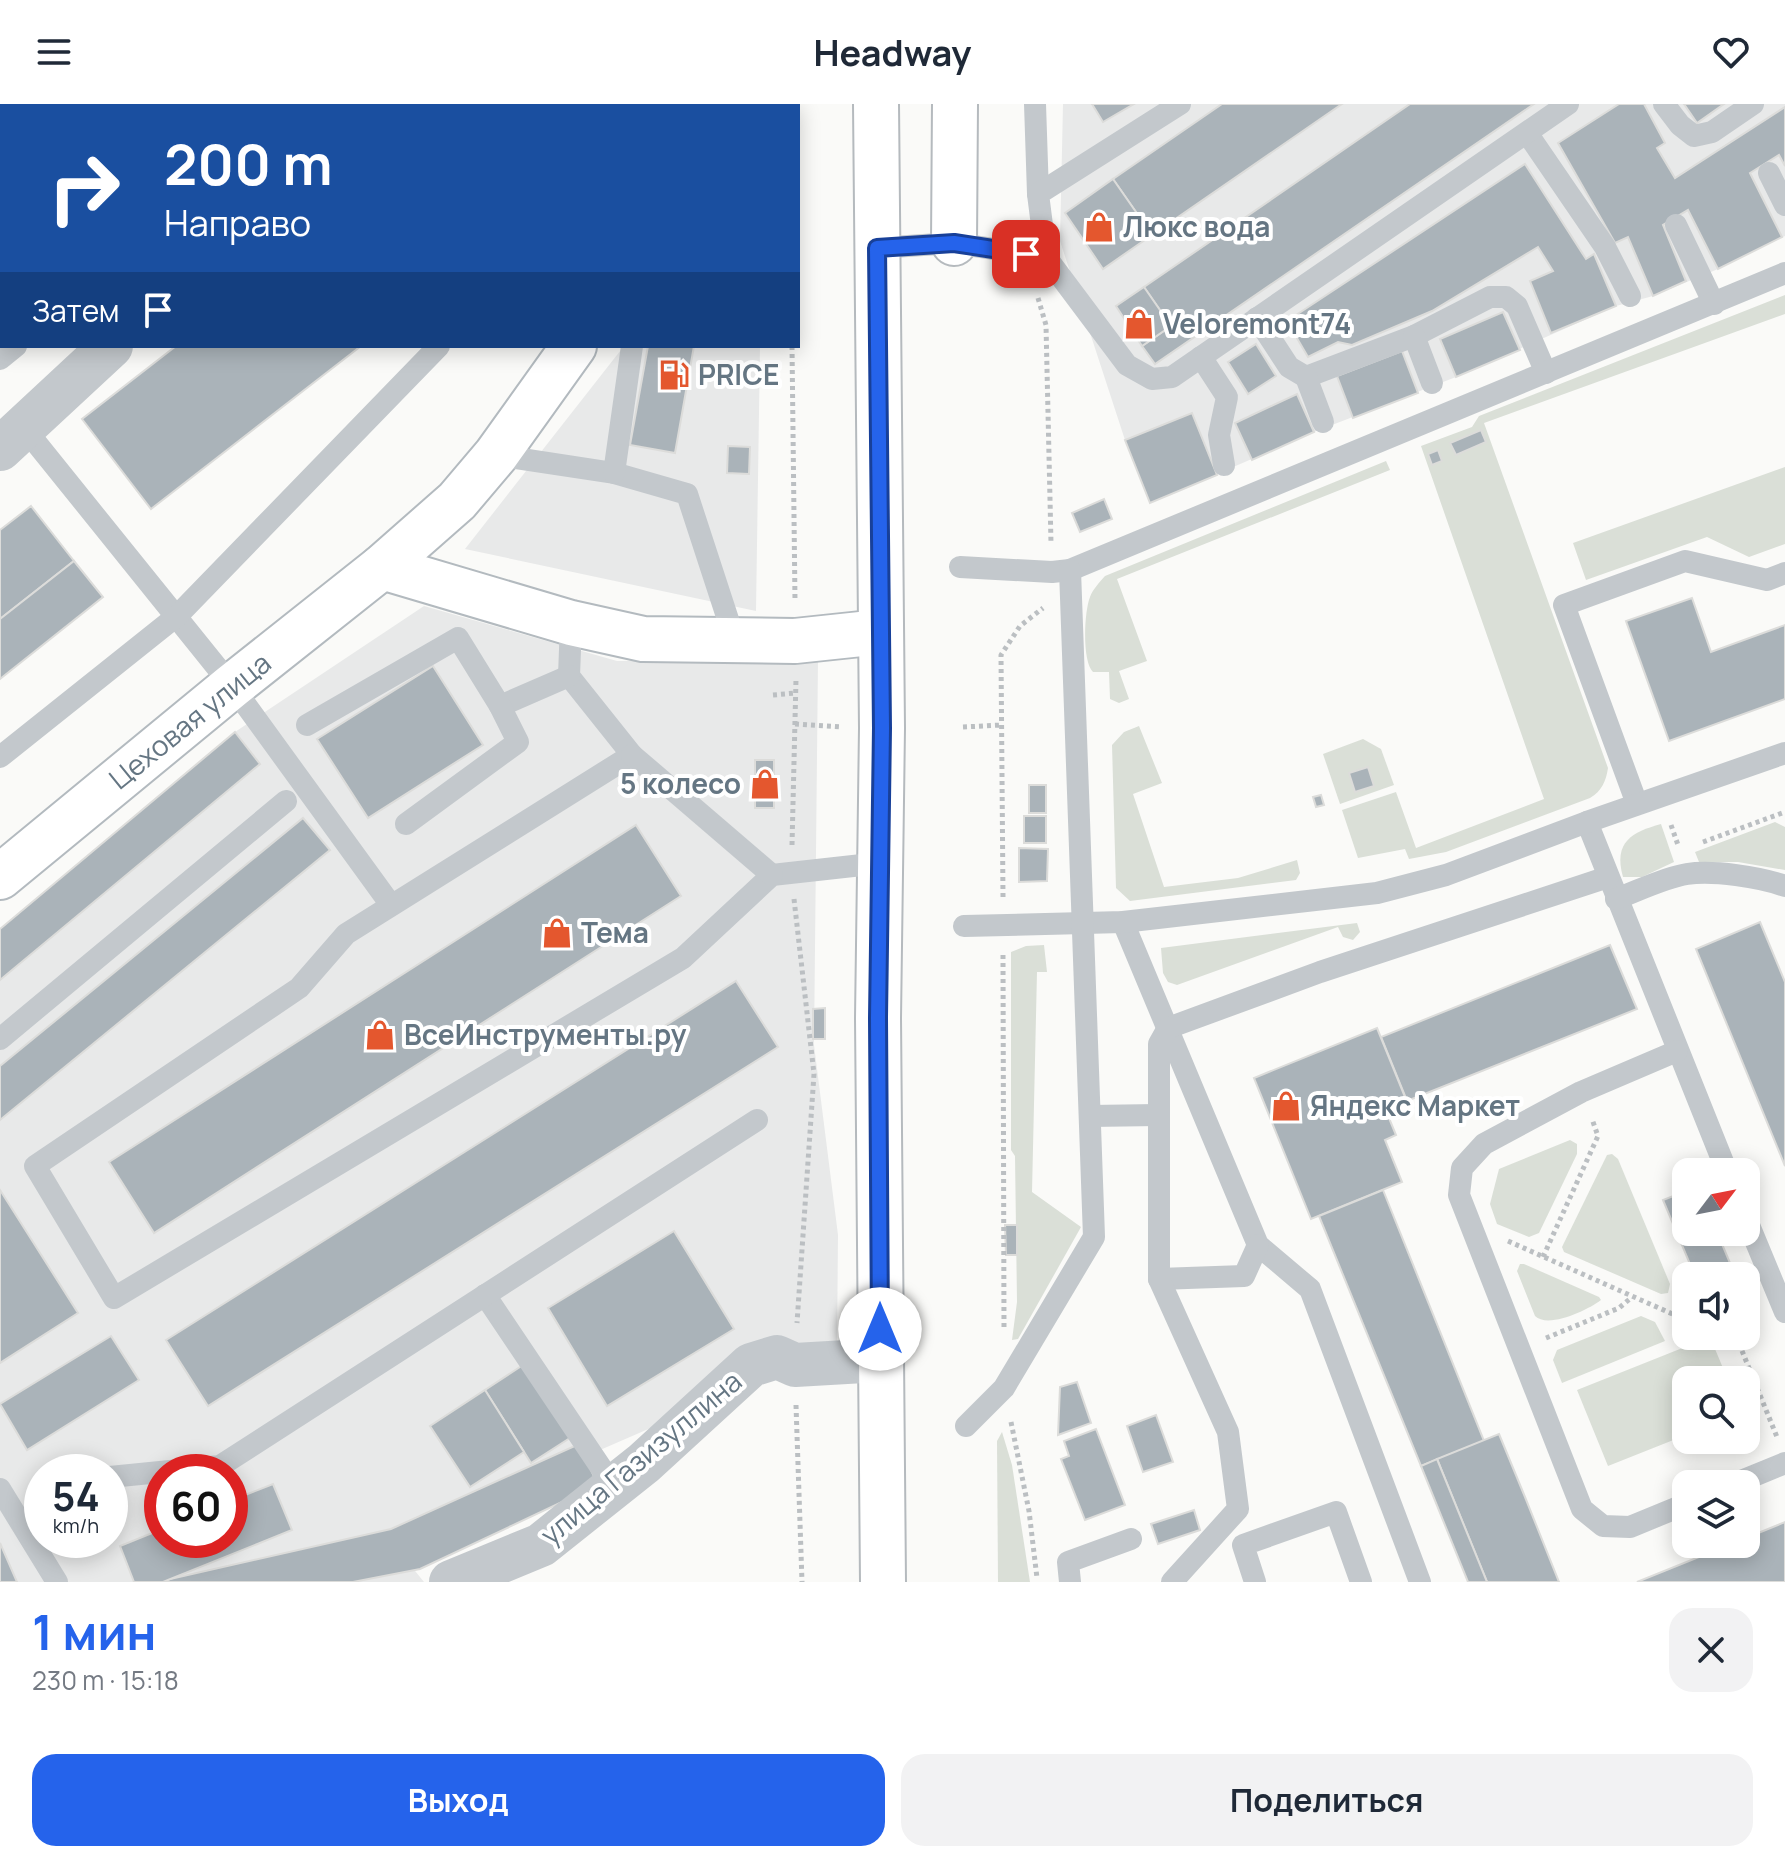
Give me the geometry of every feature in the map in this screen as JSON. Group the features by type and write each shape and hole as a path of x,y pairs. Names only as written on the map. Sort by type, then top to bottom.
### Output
{"main road":[{"path":"876,104 883,1582"},
{"path":"954,243 955,104"},
{"name":"Цеховая улица","path":"0,877 382,567 457,501 496,455 573,348"},
{"path":"382,567 571,623 643,639 795,641 880,632"}],"street":[{"path":"12,439 109,348"},
{"name":"улица Газизуллина","path":"451,1582 541,1545 644,1463 751,1365 777,1357 795,1365 881,1360"}],"lane":[{"path":"1035,104 1038,194 1036,255 1127,365 1152,379 1172,377 1568,104"},
{"path":"1038,194 1180,104"},
{"path":"1664,104 1680,125 1694,136 1712,132 1753,104"},
{"path":"1527,133 1605,247 1630,296"},
{"path":"1769,173 1785,205"},
{"path":"1676,225 1714,304"},
{"path":"877,248 954,243 1036,255"},
{"path":"960,567 1061,571 1785,273"},
{"path":"1306,377 1414,336 1490,297 1506,297 1517,306 1546,373"},
{"path":"1257,318 1289,367 1306,377 1323,422"},
{"path":"1414,336 1432,383"},
{"path":"0,757 178,615 437,348"},
{"path":"614,473 632,348"},
{"path":"1201,357 1227,397 1219,435 1224,465"},
{"path":"12,439 178,615 391,905"},
{"path":"496,455 614,473 687,494 735,641"},
{"path":"1637,804 1564,605 1685,561 1767,580 1785,573"},
{"path":"966,1426 1004,1388 1094,1237 1083,923 1061,571"},
{"path":"571,623 569,676 632,755 782,874"},
{"path":"307,725 458,638 518,742 406,824"},
{"path":"500,706 569,676"},
{"path":"964,926 1123,922 1377,893 1446,875 1785,753"},
{"path":"632,755 346,934 299,988 35,1166 114,1298 683,958 782,874 880,863"},
{"path":"0,1039 286,801"},
{"path":"1587,822 1721,1158"},
{"path":"1616,899 1686,874 1725,875 1785,886"},
{"path":"1172,1582 1238,1509 1228,1432 1159,1279 1159,1044 1168,1028 1320,972 1608,877"},
{"path":"1123,922 1258,1245 1310,1289 1420,1582"},
{"path":"1672,1510 1630,1527 1603,1526 1582,1509 1459,1195 1462,1168 1484,1144 1581,1092 1677,1051"},
{"path":"1090,1116 1158,1115"},
{"path":"128,1475 220,1466 757,1120"},
{"path":"1159,1279 1244,1276 1258,1245"},
{"path":"1758,1246 1785,1312"},
{"path":"485,1295 614,1487"},
{"path":"1756,1470 1782,1453"},
{"path":"0,1489 8,1517 57,1582"},
{"path":"1255,1582 1243,1545 1336,1512 1361,1582"},
{"path":"1070,1582 1068,1562 1131,1539"}],"path":[{"path":"1036,255 1046,325 1061,571 1052,602 1020,626 1001,655 1004,1388 1029,1511 1037,1582"},
{"path":"792,348 796,693 782,874 814,1074 795,1365 802,1582"},
{"path":"773,695 796,693"},
{"path":"963,727 1002,725"},
{"path":"1661,797 1680,850"},
{"path":"1694,845 1784,815"},
{"path":"1543,1257 1598,1136 1581,1092"},
{"path":"1470,1225 1672,1314"},
{"path":"1519,1349 1619,1308 1632,1297"},
{"path":"1742,1350 1782,1453"}],"shaded area":[{"path":"1063,104 1785,104 1785,236 1718,269 1653,296 1616,306 1456,377 1314,432 1150,503 1125,440 1060,241"},
{"path":"1785,295 1785,314 1484,423 1608,768 1606,777 1600,789 1590,798 1446,852 1409,859 1405,849 1358,858 1342,810 1396,792 1416,848 1544,799 1421,446 1472,427 1479,416"},
{"path":"622,348 760,348 756,611 465,549"},
{"path":"1386,461 1390,470 1117,579 1147,661 1119,671 1129,699 1119,703 1110,699 1109,672 1093,672 1089,667 1085,636 1090,597 1105,576"},
{"path":"1785,467 1785,544 1749,557 1707,537 1586,580 1573,543"},
{"path":"424,606 617,661 818,660 814,1045 838,1235 837,1347 391,1541 424,1582 0,1582 0,929 235,732"},
{"path":"1139,726 1162,783 1133,794 1164,887 1238,878 1297,860 1300,873 1296,880 1130,901 1116,888 1112,745 1124,732"},
{"path":"1363,739 1381,749 1394,785 1340,804 1323,754"},
{"path":"1775,822 1785,827 1785,870 1738,862 1699,862 1695,852"},
{"path":"1661,824 1674,862 1642,877 1623,877 1621,855 1627,840"},
{"path":"1357,923 1360,932 1353,940 1343,937 1338,927 1177,985 1168,982 1163,973 1161,948"},
{"path":"1044,945 1047,972 1037,972 1032,1192 1081,1227 1018,1339 1012,1340 1017,1302 1015,1156 1011,1150 1011,952 1026,946"},
{"path":"1570,1140 1577,1144 1577,1154 1539,1233 1529,1237 1497,1224 1490,1204 1499,1169"},
{"path":"1612,1154 1618,1159 1670,1284 1668,1293 1661,1294 1564,1252 1562,1247 1607,1155"},
{"path":"1520,1264 1601,1300 1568,1317 1541,1319 1535,1316 1517,1271"},
{"path":"1641,1316 1655,1322 1665,1341 1562,1383 1553,1360 1557,1350"},
{"path":"1677,1350 1715,1350 1722,1366 1672,1366 1672,1441 1608,1466 1577,1390"},
{"path":"1002,1432 1012,1465 1030,1582 998,1582 997,1441"}],"building":[{"path":"1092,104 1134,104 1103,122"},
{"path":"1222,104 1342,104 1152,235 1113,179"},
{"path":"1410,104 1534,104 1155,364 1142,346 1171,326 1144,287"},
{"path":"1619,104 1644,104 1665,143 1657,148 1675,178 1785,107 1785,166 1779,155 1750,173 1782,237 1718,269 1688,210 1663,225 1686,281 1653,296 1628,237 1615,243 1558,143"},
{"path":"1684,104 1724,104 1697,123"},
{"path":"1525,164 1586,259 1594,254 1616,306 1551,333 1530,281 1553,271 1538,247 1432,311 1352,345 1338,342 1308,357 1287,321"},
{"path":"1113,179 1152,235 1103,269 1065,213"},
{"path":"1144,287 1171,326 1142,346 1116,306"},
{"path":"1503,312 1520,350 1456,377 1440,339"},
{"path":"1256,344 1276,376 1248,394 1228,362"},
{"path":"173,348 358,348 151,509 82,419"},
{"path":"648,348 694,348 675,453 630,445"},
{"path":"1402,351 1418,393 1353,418 1337,376"},
{"path":"1297,394 1314,432 1252,460 1235,423"},
{"path":"1192,413 1217,475 1150,503 1125,440"},
{"path":"1481,430 1486,442 1456,455 1450,443"},
{"path":"728,446 750,447 749,474 727,473"},
{"path":"1438,450 1442,461 1432,465 1428,454"},
{"path":"1104,499 1112,519 1080,532 1072,513"},
{"path":"31,506 74,561 0,619 0,530"},
{"path":"74,561 103,597 0,679 0,619"},
{"path":"1692,598 1711,652 1785,625 1785,699 1669,741 1626,621"},
{"path":"433,666 483,745 368,818 317,739"},
{"path":"235,732 260,764 0,980 0,929"},
{"name":"5 колесо","path":"755,760 774,760 774,808 755,808"},
{"path":"1368,767 1374,786 1355,792 1349,773"},
{"path":"1029,785 1046,785 1046,813 1029,813"},
{"path":"1321,795 1324,805 1316,807 1313,797"},
{"path":"1024,816 1046,816 1046,843 1024,843"},
{"path":"303,818 330,850 0,1120 0,1066"},
{"path":"636,825 681,896 154,1233 109,1162"},
{"path":"1019,848 1048,849 1047,881 1019,882"},
{"path":"1760,922 1785,982 1785,1166 1696,949"},
{"path":"1610,945 1637,1009 1407,1101 1381,1037"},
{"path":"736,981 778,1047 208,1406 166,1340"},
{"path":"825,1008 825,1039 813,1039 813,1009"},
{"path":"1377,1028 1405,1097 1384,1106 1396,1135 1385,1140 1402,1182 1311,1219 1254,1078"},
{"path":"0,1190 78,1313 0,1363"},
{"path":"1383,1190 1484,1441 1421,1466 1319,1216"},
{"path":"1672,1196 1672,1221 1663,1200"},
{"path":"1005,1225 1017,1225 1017,1255 1006,1255"},
{"path":"674,1231 734,1329 607,1406 548,1308"},
{"path":"1682,1246 1723,1246 1730,1262 1689,1262"},
{"path":"111,1336 139,1380 27,1450 0,1404"},
{"path":"526,1363 573,1436 531,1463 485,1390"},
{"path":"1077,1382 1091,1423 1058,1435 1060,1387"},
{"path":"485,1390 524,1452 470,1487 430,1426"},
{"path":"1156,1415 1173,1462 1143,1472 1127,1426"},
{"path":"1096,1429 1125,1505 1085,1520 1061,1459 1069,1456 1064,1441"},
{"path":"1499,1434 1559,1582 1487,1582 1437,1459"},
{"path":"579,1444 598,1485 420,1569 353,1582 157,1582 391,1529"},
{"path":"1437,1459 1487,1582 1468,1582 1421,1466"},
{"path":"273,1484 292,1530 248,1548 248,1494"},
{"path":"1194,1510 1200,1530 1158,1544 1151,1524"},
{"path":"1785,1522 1785,1582 1637,1582 1696,1558 1760,1558 1760,1532"},
{"path":"144,1536 144,1558 223,1558 163,1582 134,1582 125,1558 128,1558 128,1543"},
{"path":"0,1543 17,1582 0,1582"}],"place":[{"name":"Люкс вода","path":"1099,227"},
{"name":"Veloremont74","path":"1139,324"},
{"name":"PRICE","path":"674,375"},
{"name":"5 колесо","path":"765,784"},
{"name":"Тема","path":"557,933"},
{"name":"ВсеИнструменты.ру","path":"380,1035"},
{"name":"Яндекс Маркет","path":"1286,1106"}],"route":[{"path":"880,1329 878,1018 882,728 877,248 954,243 1026,254"}]}
